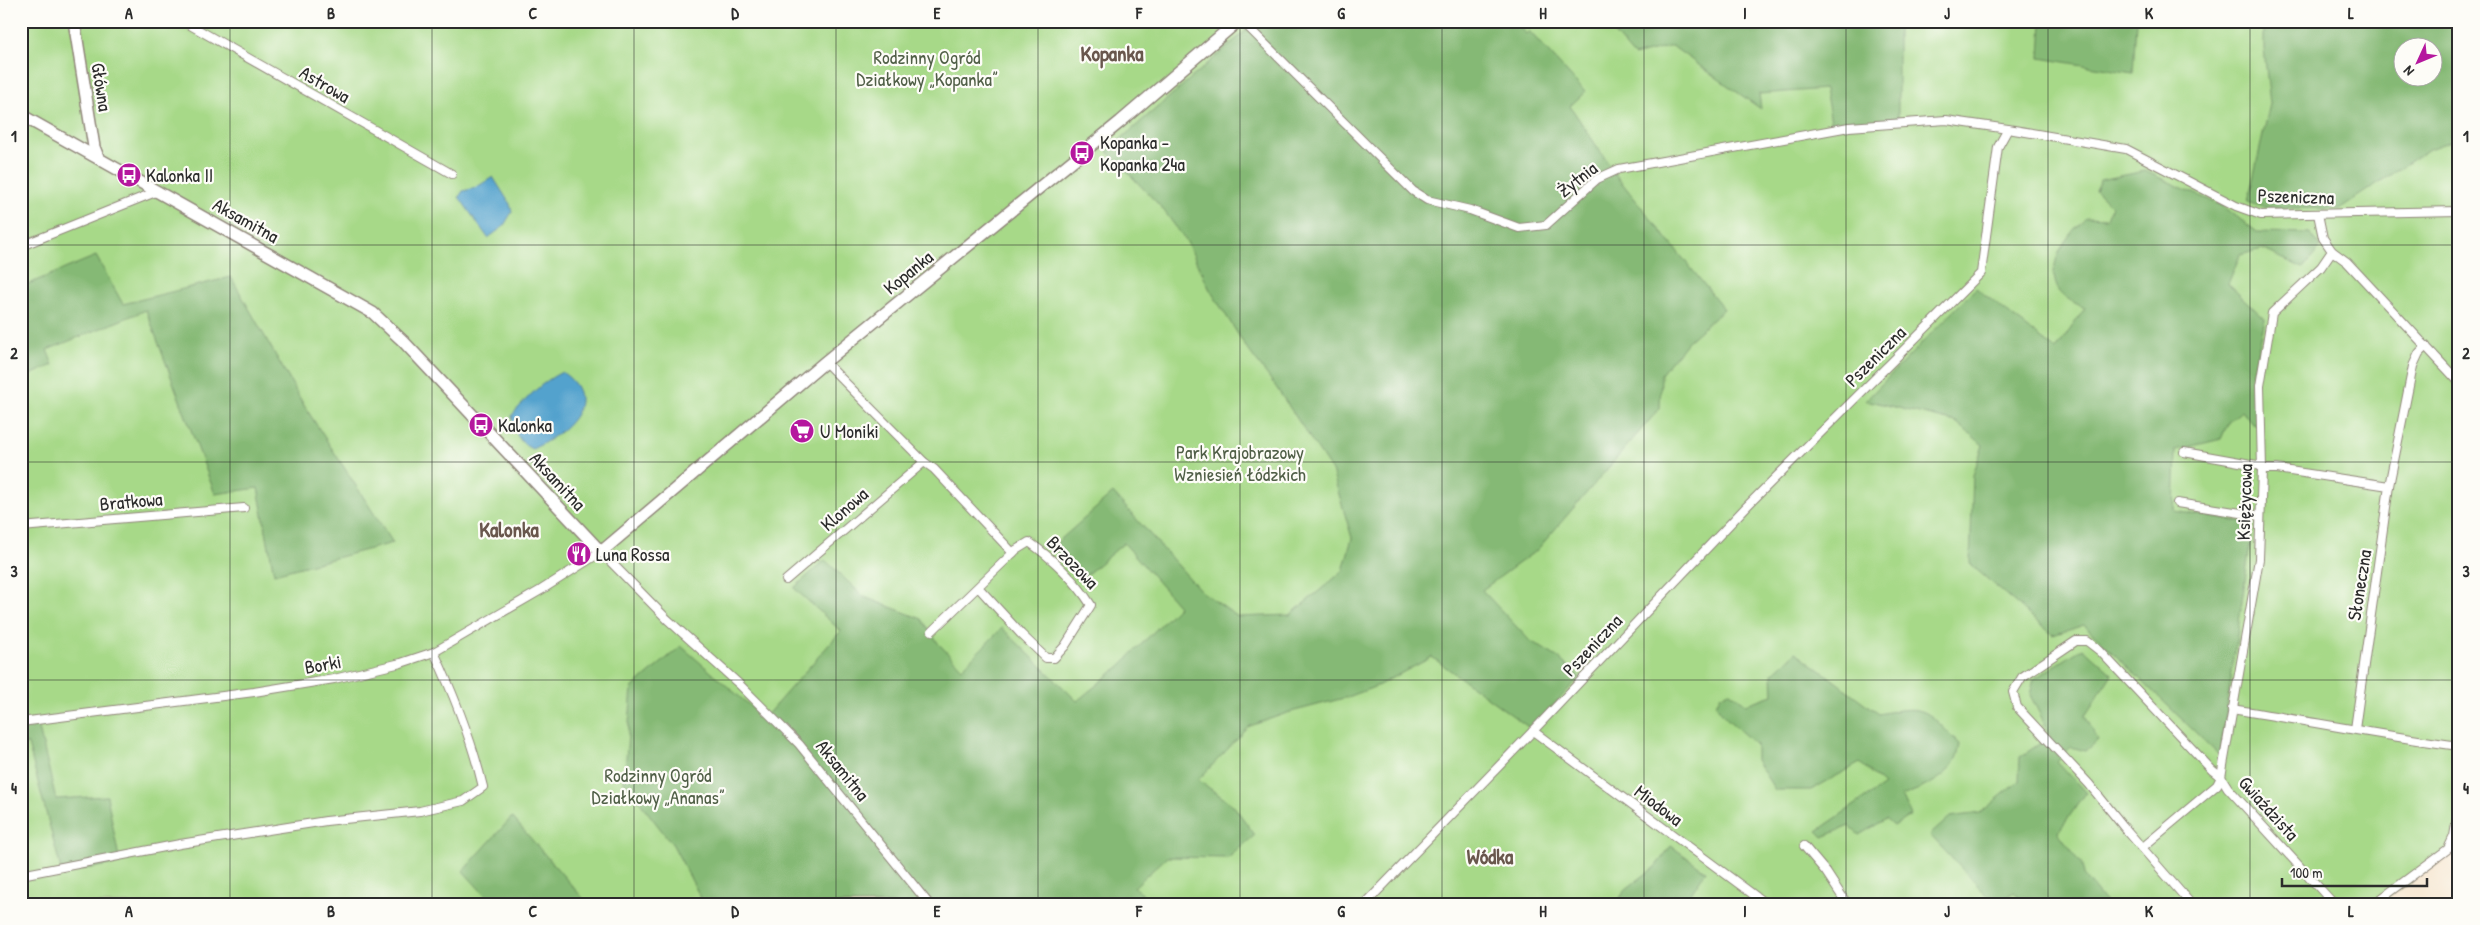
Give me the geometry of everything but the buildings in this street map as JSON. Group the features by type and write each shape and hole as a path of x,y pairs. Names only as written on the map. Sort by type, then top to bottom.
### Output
{"street":[{"name":"Główna","path":"74,21 94,147 98,157"},
{"name":"Astrowa","path":"183,21 452,174"},
{"name":"Żytnia","path":"1240,21 1413,191 1427,200 1470,210 1519,228 1546,225 1597,179 1619,169 1849,127 1946,120 2008,129"},
{"name":"Kopanka","path":"601,552 825,362 1120,122 1240,21"},
{"name":"Aksamitna","path":"21,115 158,190 373,313 403,341 666,619 739,684 799,744 929,904"},
{"name":"Pszeniczna","path":"1365,904 1747,506 1981,273 1998,147 2008,129 2126,149 2236,206 2261,215 2459,211"},
{"path":"21,246 158,190"},
{"path":"2318,214 2323,238 2332,251 2347,262 2459,382"},
{"name":"Księżycowa","path":"2221,777 2259,559 2262,467 2260,386 2272,314 2322,267 2332,251"},
{"name":"Słoneczna","path":"2355,729 2389,486 2413,366 2419,353 2426,346"},
{"path":"825,362 924,462 934,469 1013,553"},
{"path":"2184,452 2262,467 2389,486"},
{"name":"Klonowa","path":"786,580 924,462"},
{"path":"2177,503 2260,516"},
{"name":"Bratkowa","path":"21,527 244,508"},
{"name":"Brzozowa","path":"932,630 1013,553 1029,542 1049,557 1091,605 1065,646 1054,658 1046,658 1038,652 978,587"},
{"name":"Borki","path":"21,722 334,679 434,652 541,590 601,552"},
{"name":"Gwiaździsta","path":"2143,847 2089,784 2017,707 2013,692 2022,676 2076,641 2087,641 2100,650 2212,770 2221,777 2228,788 2334,904"},
{"path":"21,875 180,844 326,821 420,811 463,801 483,787 453,696 434,652"},
{"path":"2232,710 2355,729 2386,737 2459,746"},
{"name":"Miodowa","path":"1533,731 1766,904"},
{"path":"2191,904 2143,847 2217,785 2221,777"},
{"path":"2374,904 2448,849 2454,836 2459,806"},
{"path":"1804,846 1826,872 1846,904"}],"green space":[{"name":"Park Krajobrazowy Wzniesień Łódzkich","path":"21,21 2459,21 2459,848 2379,904 21,904"},
{"name":"Rodzinny Ogród Działkowy „Ananas”","path":"1257,21 1515,21 1526,34 1529,31 1585,92 1570,106 1618,178 1724,309 1687,342 1661,374 1660,408 1537,550 1482,590 1529,640 1557,657 1580,677 1531,729 1432,657 1377,686 1348,697 1287,713 1250,726 1198,780 1233,805 1255,835 1228,858 1167,857 1134,887 1154,904 704,904 673,845 624,782 632,688 681,646 764,718 841,631 794,588 825,560 864,597 922,619 938,643 962,668 1002,628 1077,701 1120,666 1179,606 1124,543 1079,581 1051,548 1113,493 1201,591 1238,617 1290,615 1343,571 1352,538 1332,471 1274,384 1246,347 1210,290 1187,242 1162,208 1107,151"},
{"path":"1603,21 1898,21 1898,120 1832,127 1825,89 1759,94 1761,109 1672,46 1634,56"},
{"path":"2042,21 2136,21 2133,73 2040,58"},
{"path":"2264,21 2459,21 2459,138 2429,149 2339,209 2263,207 2248,201 2270,104 2264,49"},
{"path":"2145,171 2224,207 2257,232 2310,233 2321,247 2303,268 2262,249 2240,255 2228,284 2265,319 2253,372 2257,425 2252,424 2242,411 2229,421 2221,439 2176,450 2174,511 2253,524 2220,756 2084,625 2053,635 1970,564 1973,475 1983,445 1956,422 1866,400 1976,288 2056,350 2085,308 2065,297 2057,287 2054,268 2061,249 2073,231 2086,217 2107,218 2112,206 2095,190 2100,180"},
{"path":"96,256 123,304 231,277 305,407 393,543 274,574 258,488 215,494 146,310 47,350 53,365 21,379 21,287"},
{"path":"2083,648 2112,674 2085,716 2098,740 2086,751 2071,747 2057,761 2086,793 2058,832 2081,863 2085,877 2107,904 2028,904 2014,892 1995,904 1930,835 1950,817 1980,813 2019,781 2020,757 2051,736 2030,695 2034,679"},
{"path":"1796,652 1879,714 1908,709 1925,712 1960,744 1953,764 1947,772 1922,788 1902,796 1911,815 1894,826 1886,819 1859,835 1849,826 1823,837 1817,831 1884,785 1860,763 1811,790 1775,790 1756,760 1756,745 1725,717 1716,705 1720,696 1729,691 1746,704 1773,695 1772,674"},
{"path":"37,720 56,799 107,796 120,863 62,873 28,744 21,744 21,721"},
{"path":"512,817 588,904 493,904 463,871"},
{"path":"1671,846 1706,871 1684,904 1616,904 1626,889 1655,867"}],"water":[{"path":"493,177 510,204 512,212 503,227 488,238 459,197 463,191 475,188"},
{"path":"562,372 574,383 580,394 575,416 556,435 532,449 523,443 517,435 512,415 541,386"}],"place":[{"name":"Kopanka - Kopanka 24a","path":"1082,153"},
{"name":"Kalonka II","path":"129,175"},
{"name":"Kalonka","path":"481,425"},
{"name":"U Moniki","path":"802,431"},
{"name":"Luna Rossa","path":"579,554"}],"district":[{"name":"Kopanka","path":"1112,53"},
{"name":"Kalonka","path":"509,529"},
{"name":"Wódka","path":"1490,856"}],"park label":[{"name":"Rodzinny Ogród Działkowy „Kopanka”","path":"927,68"}]}
